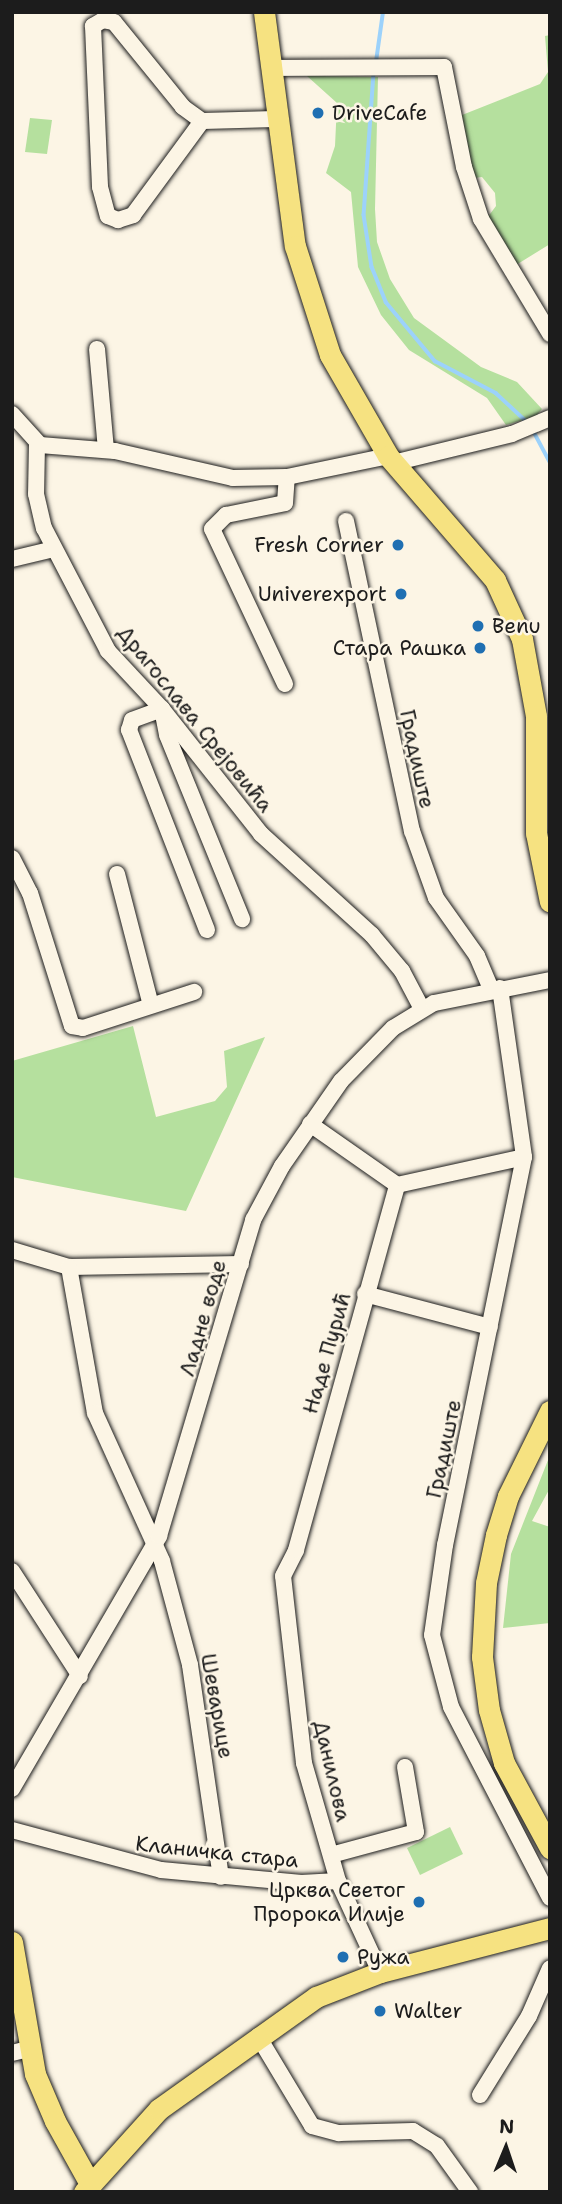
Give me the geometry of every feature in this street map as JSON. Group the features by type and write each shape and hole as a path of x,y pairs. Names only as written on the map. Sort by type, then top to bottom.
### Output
{"main road":[{"path":"264,12 276,119 306,292 339,374 391,460 495,580 522,639 536,716 535,820 550,902"},
{"path":"550,1411 509,1496 496,1535 486,1583 482,1657 489,1710 504,1763 550,1848"},
{"path":"12,1942 20,2051 90,2189 148,2119 258,2036 324,1992 380,1972 550,1928"}],"street":[{"path":"202,121 133,215 114,219 102,207 93,26 103,20 114,22 183,107 202,121 276,119"},
{"path":"271,68 430,65 448,72 464,167 481,219 550,334"},
{"path":"97,349 106,450"},
{"path":"12,414 37,444 106,450 217,476 287,477 391,460 521,430 544,420"},
{"name":"Драгослава Срејовића","path":"37,444 36,494 54,549 108,651 162,709 253,825 378,943 402,971 422,1009"},
{"path":"285,684 212,529 226,515 285,503 287,477"},
{"name":"Градиште","path":"346,521 412,831 436,898 496,988 524,1157 445,1545 432,1635 451,1707 550,1898"},
{"path":"12,559 54,549"},
{"path":"207,930 129,730 132,720 162,709 172,748 242,919"},
{"path":"12,858 30,893 72,1026 83,1028 194,992"},
{"path":"117,874 151,1005"},
{"name":"Ладне воде","path":"12,1789 155,1545 260,1202 310,1124 371,1048 422,1009 496,988 550,980"},
{"path":"310,1124 397,1185 524,1157"},
{"name":"Наде Пурић","path":"301,1533 397,1185"},
{"path":"12,1250 69,1267 241,1264"},
{"name":"Шеварице","path":"69,1267 95,1413 155,1545 190,1665 221,1877"},
{"path":"365,1294 491,1326"},
{"name":"Данилова","path":"301,1533 282,1576 304,1763 338,1881 380,1972"},
{"path":"12,1571 80,1676"},
{"path":"331,1855 416,1832 405,1767"},
{"name":"Кланичка стара","path":"12,1830 127,1864 221,1877 338,1881"},
{"path":"480,2095 529,2016 550,1968"},
{"path":"258,2036 312,2126 340,2133 413,2131 437,2146 468,2188"}],"green space":[{"path":"550,35 550,244 516,265 487,218 496,206 495,193 482,177 474,178 462,115 540,84 548,72 545,36"},
{"path":"307,76 378,77 375,209 377,242 390,279 414,318 481,367 517,382 542,409 536,416 506,425 487,398 409,350 381,315 358,267 351,192 326,173 335,146 337,103"},
{"path":"30,118 52,120 47,154 25,152"},
{"path":"133,1026 156,1117 215,1101 227,1087 224,1051 265,1037 186,1211 12,1177 12,1061"},
{"path":"550,1455 550,1488 532,1521 550,1527 550,1623 503,1628 511,1554"},
{"path":"450,1827 463,1854 420,1875 407,1848"}],"waterway":[{"path":"376,62 383,12"},
{"path":"374,73 364,215 372,267 386,302 435,361 496,393 526,421"},
{"path":"533,430 550,462"}],"place":[{"name":"DriveCafe","path":"318,113"},
{"name":"Fresh Corner","path":"398,545"},
{"name":"Univerexport","path":"401,594"},
{"name":"Benu","path":"478,626"},
{"name":"Стара Рашка","path":"480,648"},
{"name":"Црква Светог Пророка Илије","path":"419,1902"},
{"name":"Ружа","path":"343,1957"},
{"name":"Walter","path":"380,2011"}]}
